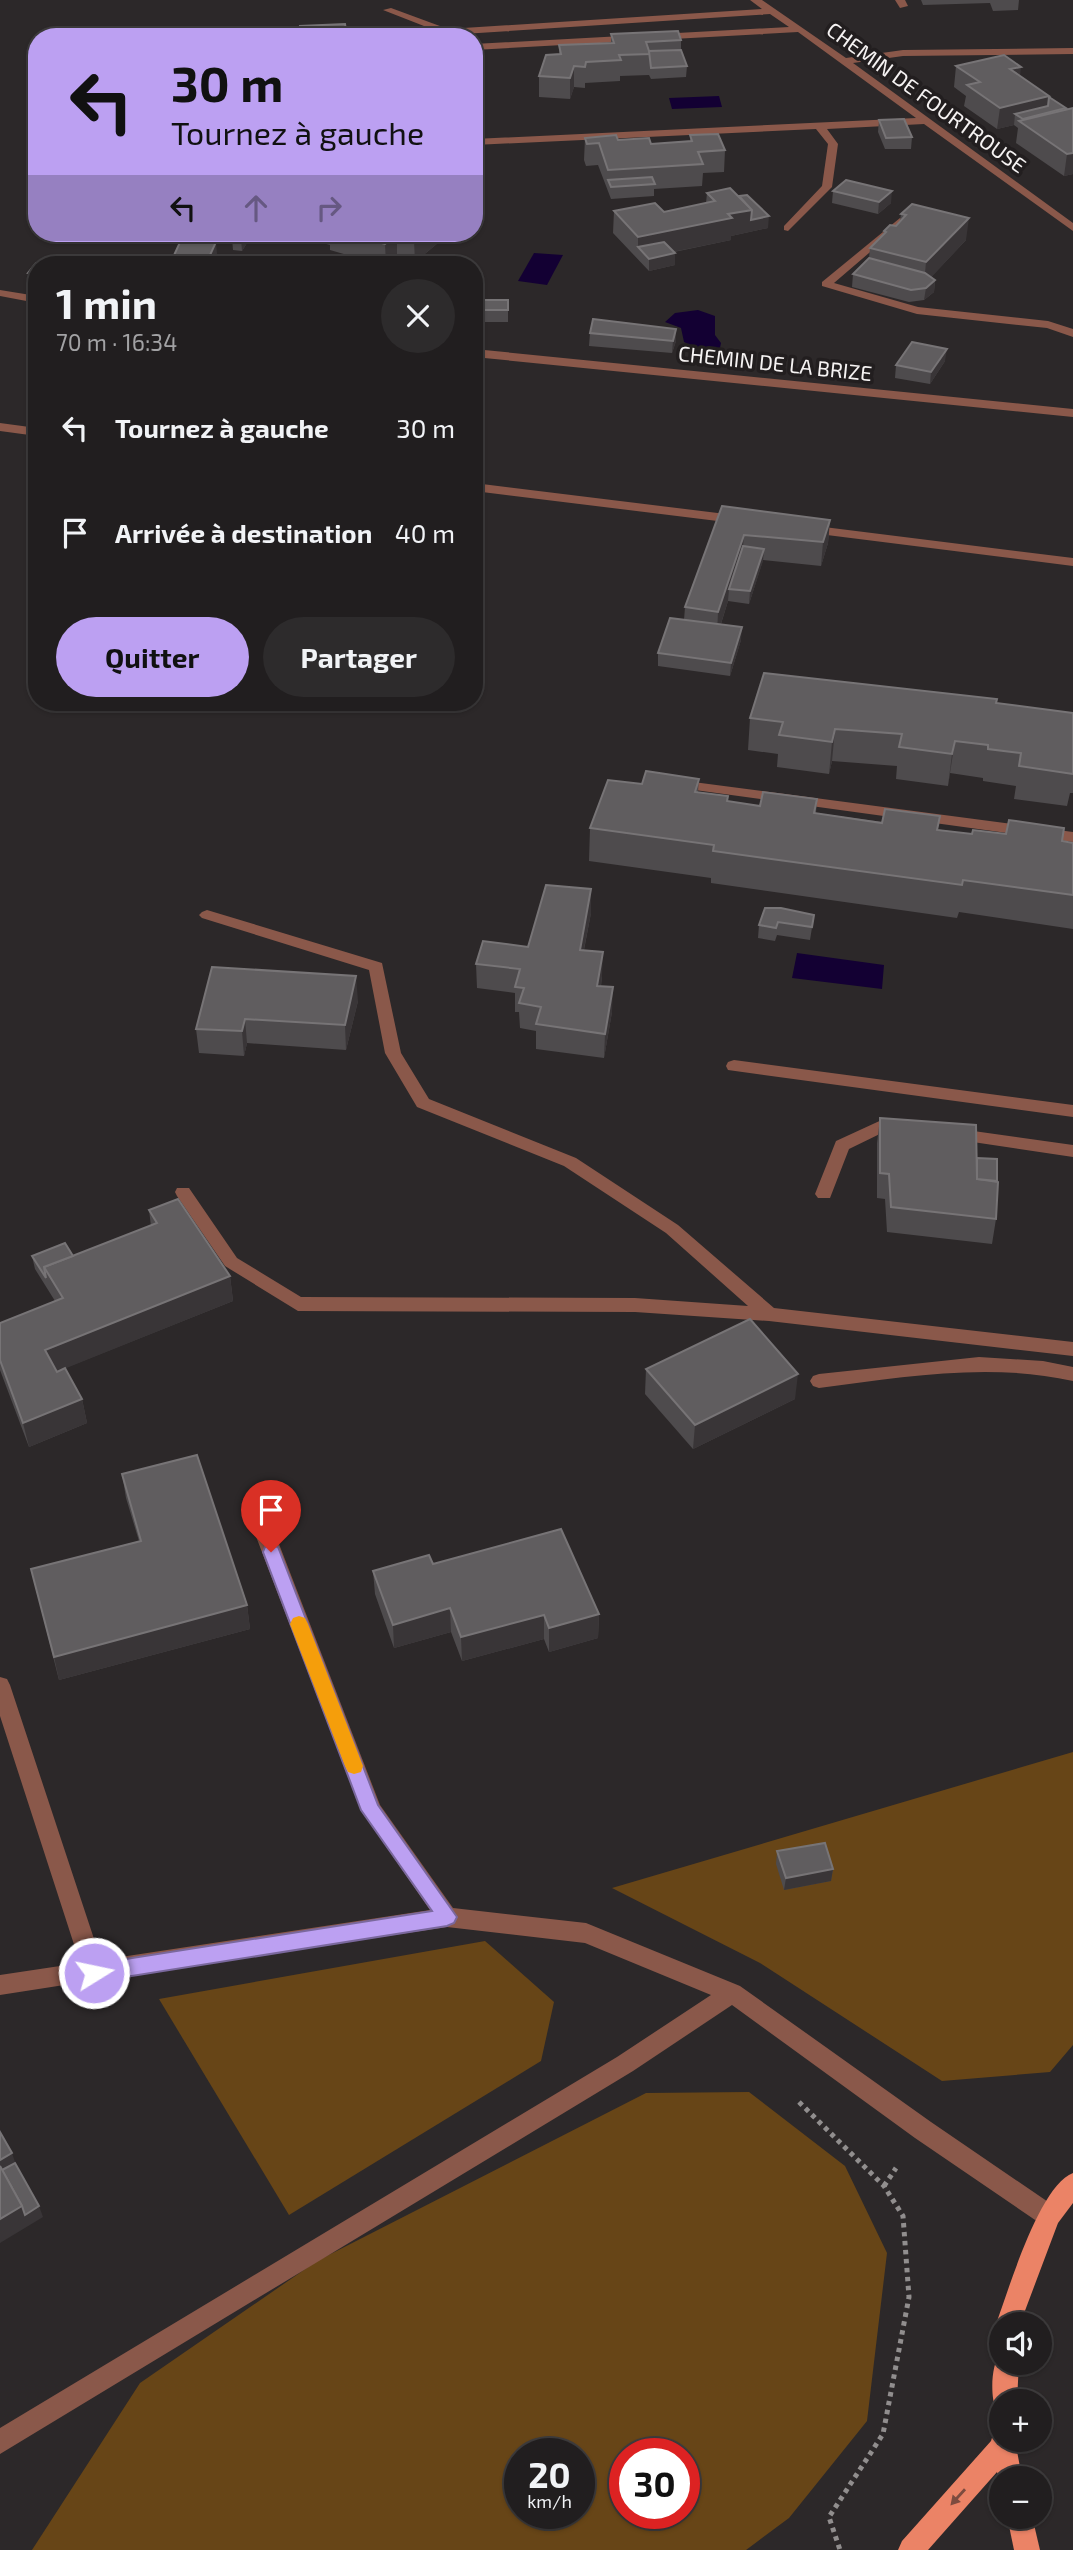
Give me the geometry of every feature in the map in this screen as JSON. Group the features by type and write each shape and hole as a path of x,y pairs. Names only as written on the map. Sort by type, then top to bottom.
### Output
{"main road":[{"path":"1013,2312 1049,2216 1073,2184"},
{"path":"911,2550 995,2452"},
{"path":"1022,2529 1027,2550"}],"street":[{"name":"CHEMIN DE FOURTROUSE","path":"755,0 800,29 1073,228"},
{"path":"388,10 436,28"},
{"path":"483,30 772,11"},
{"path":"483,47 800,29"},
{"path":"843,61 903,53 1073,51"},
{"path":"483,142 925,121"},
{"path":"788,228 827,187 833,144 819,126"},
{"path":"900,221 826,284 918,310 1048,325 1073,333"},
{"path":"0,293 28,298"},
{"name":"CHEMIN DE LA BRIZE","path":"483,354 1073,413"},
{"path":"0,427 28,431"},
{"path":"483,488 760,523"},
{"path":"787,526 1073,562"},
{"path":"670,782 1073,837"},
{"path":"207,915 376,967 393,1053 423,1103 570,1162 672,1229 769,1314"},
{"path":"734,1066 1073,1111"},
{"path":"824,1194 842,1144 886,1124 914,1128"},
{"path":"941,1132 1073,1151"},
{"path":"183,1192 231,1262 298,1304 635,1306 769,1314 1073,1349"},
{"path":"819,1381 982,1363 1058,1369 1073,1374"},
{"path":"261,1526 371,1810 447,1917"},
{"path":"0,1685 94,1973"},
{"path":"0,1985 94,1973 447,1917 586,1933 732,1993 923,2130 1049,2216"},
{"path":"0,2442 625,2064 732,1993"}],"path":[{"path":"792,2095 884,2186 903,2216 909,2297 883,2434 829,2517 840,2550"}],"shaded area":[{"path":"719,96 722,107 672,109 669,98"},
{"path":"534,253 563,255 547,285 518,281"},
{"path":"698,310 715,316 715,335 721,343 720,348 697,348 688,344 684,342 681,328 665,322 675,313"},
{"path":"797,953 884,965 882,989 792,978"},
{"path":"1073,1752 1073,2045 1050,2072 942,2081 760,1963 612,1888"},
{"path":"485,1941 554,2002 541,2061 289,2215 159,1999"},
{"path":"749,2092 845,2166 887,2253 867,2421 789,2518 746,2550 32,2550 140,2383 317,2261 646,2093"}],"building":[{"path":"345,24 346,28 300,28"},
{"path":"678,31 681,40 646,42 650,54 619,55 621,60 586,62 585,67 574,66 570,78 539,76 546,55 561,54 559,45 614,43 611,34"},
{"path":"681,50 687,66 651,68 649,51"},
{"path":"1004,55 1021,67 1010,69 1049,96 1000,108 967,85 980,82 956,66"},
{"path":"1049,97 1066,108 1023,119 1015,114 1048,106"},
{"path":"1073,108 1073,153 1067,154 1019,121"},
{"path":"904,119 912,137 886,138 879,120"},
{"path":"718,134 725,150 698,152 703,164 608,170 599,143 587,144 585,138 616,135 618,140 649,138 651,144 692,141 690,135"},
{"path":"652,177 655,184 611,187 608,180"},
{"path":"846,180 892,191 879,202 833,191"},
{"path":"730,188 752,210 728,214 732,218 638,237 614,211 655,203 664,212 715,201 707,193"},
{"path":"747,195 769,216 751,220 752,210 739,196"},
{"path":"912,204 969,218 926,262 870,248 890,225 896,226 906,215 901,214"},
{"path":"180,242 216,242 210,256 174,256"},
{"path":"664,242 675,253 649,259 638,247"},
{"path":"869,258 925,273 935,280 926,288 911,290 853,274"},
{"path":"483,300 508,300 508,310 483,310"},
{"path":"593,319 676,329 673,341 590,333"},
{"path":"912,342 947,349 931,372 896,365"},
{"path":"722,506 830,520 823,542 744,535 718,612 685,607"},
{"path":"743,546 764,549 750,591 729,589"},
{"path":"670,618 742,627 731,663 658,653"},
{"path":"764,673 997,699 996,703 1073,713 1073,774 1019,766 1021,753 988,749 988,745 955,741 952,754 899,747 902,734 835,729 832,742 779,735 783,722 750,718"},
{"path":"646,771 699,779 695,792 728,796 727,801 760,806 763,792 817,799 814,813 882,823 885,809 940,816 937,830 972,834 973,830 1006,834 1009,820 1064,828 1062,841 1073,843 1073,895 963,880 962,885 713,851 714,845 590,828 608,780 642,784"},
{"path":"546,885 591,889 580,950 603,952 597,986 613,987 605,1034 536,1024 541,1007 519,1003 524,988 515,987 520,969 476,964 483,941 528,947"},
{"path":"765,908 781,908 814,915 812,927 778,922 776,928 759,925"},
{"path":"212,967 356,976 345,1025 245,1019 242,1031 196,1029"},
{"path":"880,1118 976,1125 977,1179 998,1182 996,1219 891,1207 889,1174 880,1173"},
{"path":"977,1158 997,1159 997,1181 977,1179"},
{"path":"178,1199 230,1276 45,1350 57,1372 65,1368 82,1399 23,1423 0,1360 0,1323 63,1298 44,1267 157,1223 149,1210"},
{"path":"65,1243 73,1256 44,1267 46,1278 32,1256"},
{"path":"750,1319 798,1374 695,1425 646,1369"},
{"path":"197,1455 247,1605 54,1657 31,1569 141,1541 122,1474"},
{"path":"561,1529 599,1614 549,1628 544,1615 461,1637 450,1608 393,1625 373,1571 429,1555 433,1564"},
{"path":"825,1843 833,1869 786,1878 777,1851"},
{"path":"0,2132 12,2153 0,2160"},
{"path":"15,2163 39,2206 25,2215 2,2170"},
{"path":"0,2166 22,2206 0,2219"}],"slow traffic":[{"path":"299,1624 354,1766"}],"route":[{"path":"94,1973 447,1917 371,1810 271,1552"}]}
